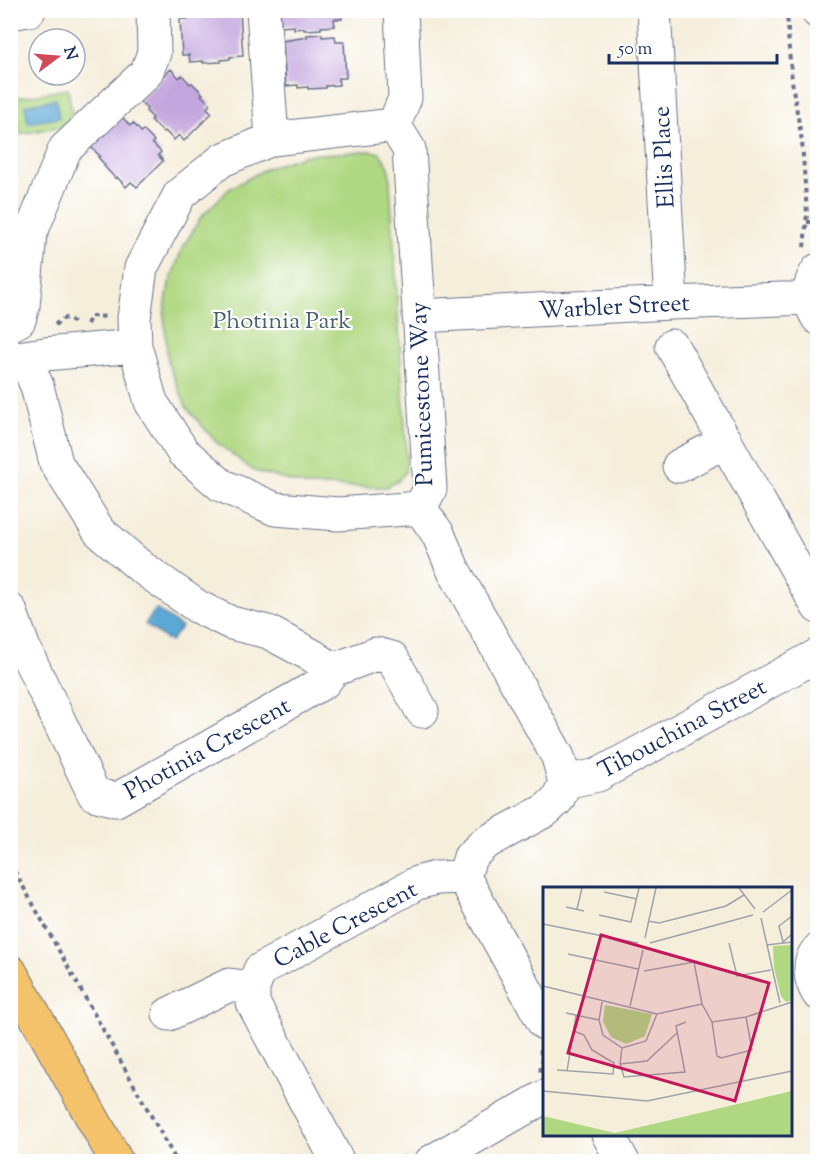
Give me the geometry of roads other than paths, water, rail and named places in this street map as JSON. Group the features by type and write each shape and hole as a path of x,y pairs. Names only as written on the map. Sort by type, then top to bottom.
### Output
{"main road":[{"path":"10,971 117,1161"}],"street":[{"path":"10,13 29,10"},
{"path":"10,325 19,320 23,306 30,235 65,149 146,73 154,53 153,10"},
{"path":"263,10 272,139"},
{"path":"401,10 405,98 394,125 272,139 222,160 180,194 141,268 134,318 135,346 151,402 183,452 221,485 274,509 338,514 420,508"},
{"name":"Ellis Place","path":"654,10 671,303"},
{"name":"Pumicestone Way","path":"394,125 409,149 430,489 420,508 438,534 453,570 558,757 565,782"},
{"name":"Warbler Street","path":"419,316 671,303 812,284"},
{"path":"135,346 45,354 17,360 37,386 56,463 99,531 141,567 198,607 231,623 268,632 313,656 333,670"},
{"path":"672,346 818,607"},
{"path":"678,466 726,441"},
{"name":"Photinia Crescent","path":"10,610 23,646 94,794 116,800 324,682 333,670 376,654 392,658 422,711"},
{"name":"Tibouchina Street","path":"464,877 470,857 485,843 546,810 558,799 565,782 598,776 818,655"},
{"path":"464,877 543,1021"},
{"name":"Cable Crescent","path":"338,1161 253,1003 253,988 260,970 417,883 436,878 464,877"},
{"path":"818,950 814,954 810,971 818,993"},
{"path":"169,1014 230,985 253,988"},
{"path":"430,1161 543,1098"},
{"path":"609,1136 622,1161"}],"water":[{"path":"56,99 59,118 28,123 25,105"},
{"path":"156,609 181,627 170,642 145,624"}],"park label":[{"name":"Photinia Park","path":"282,320"}]}
